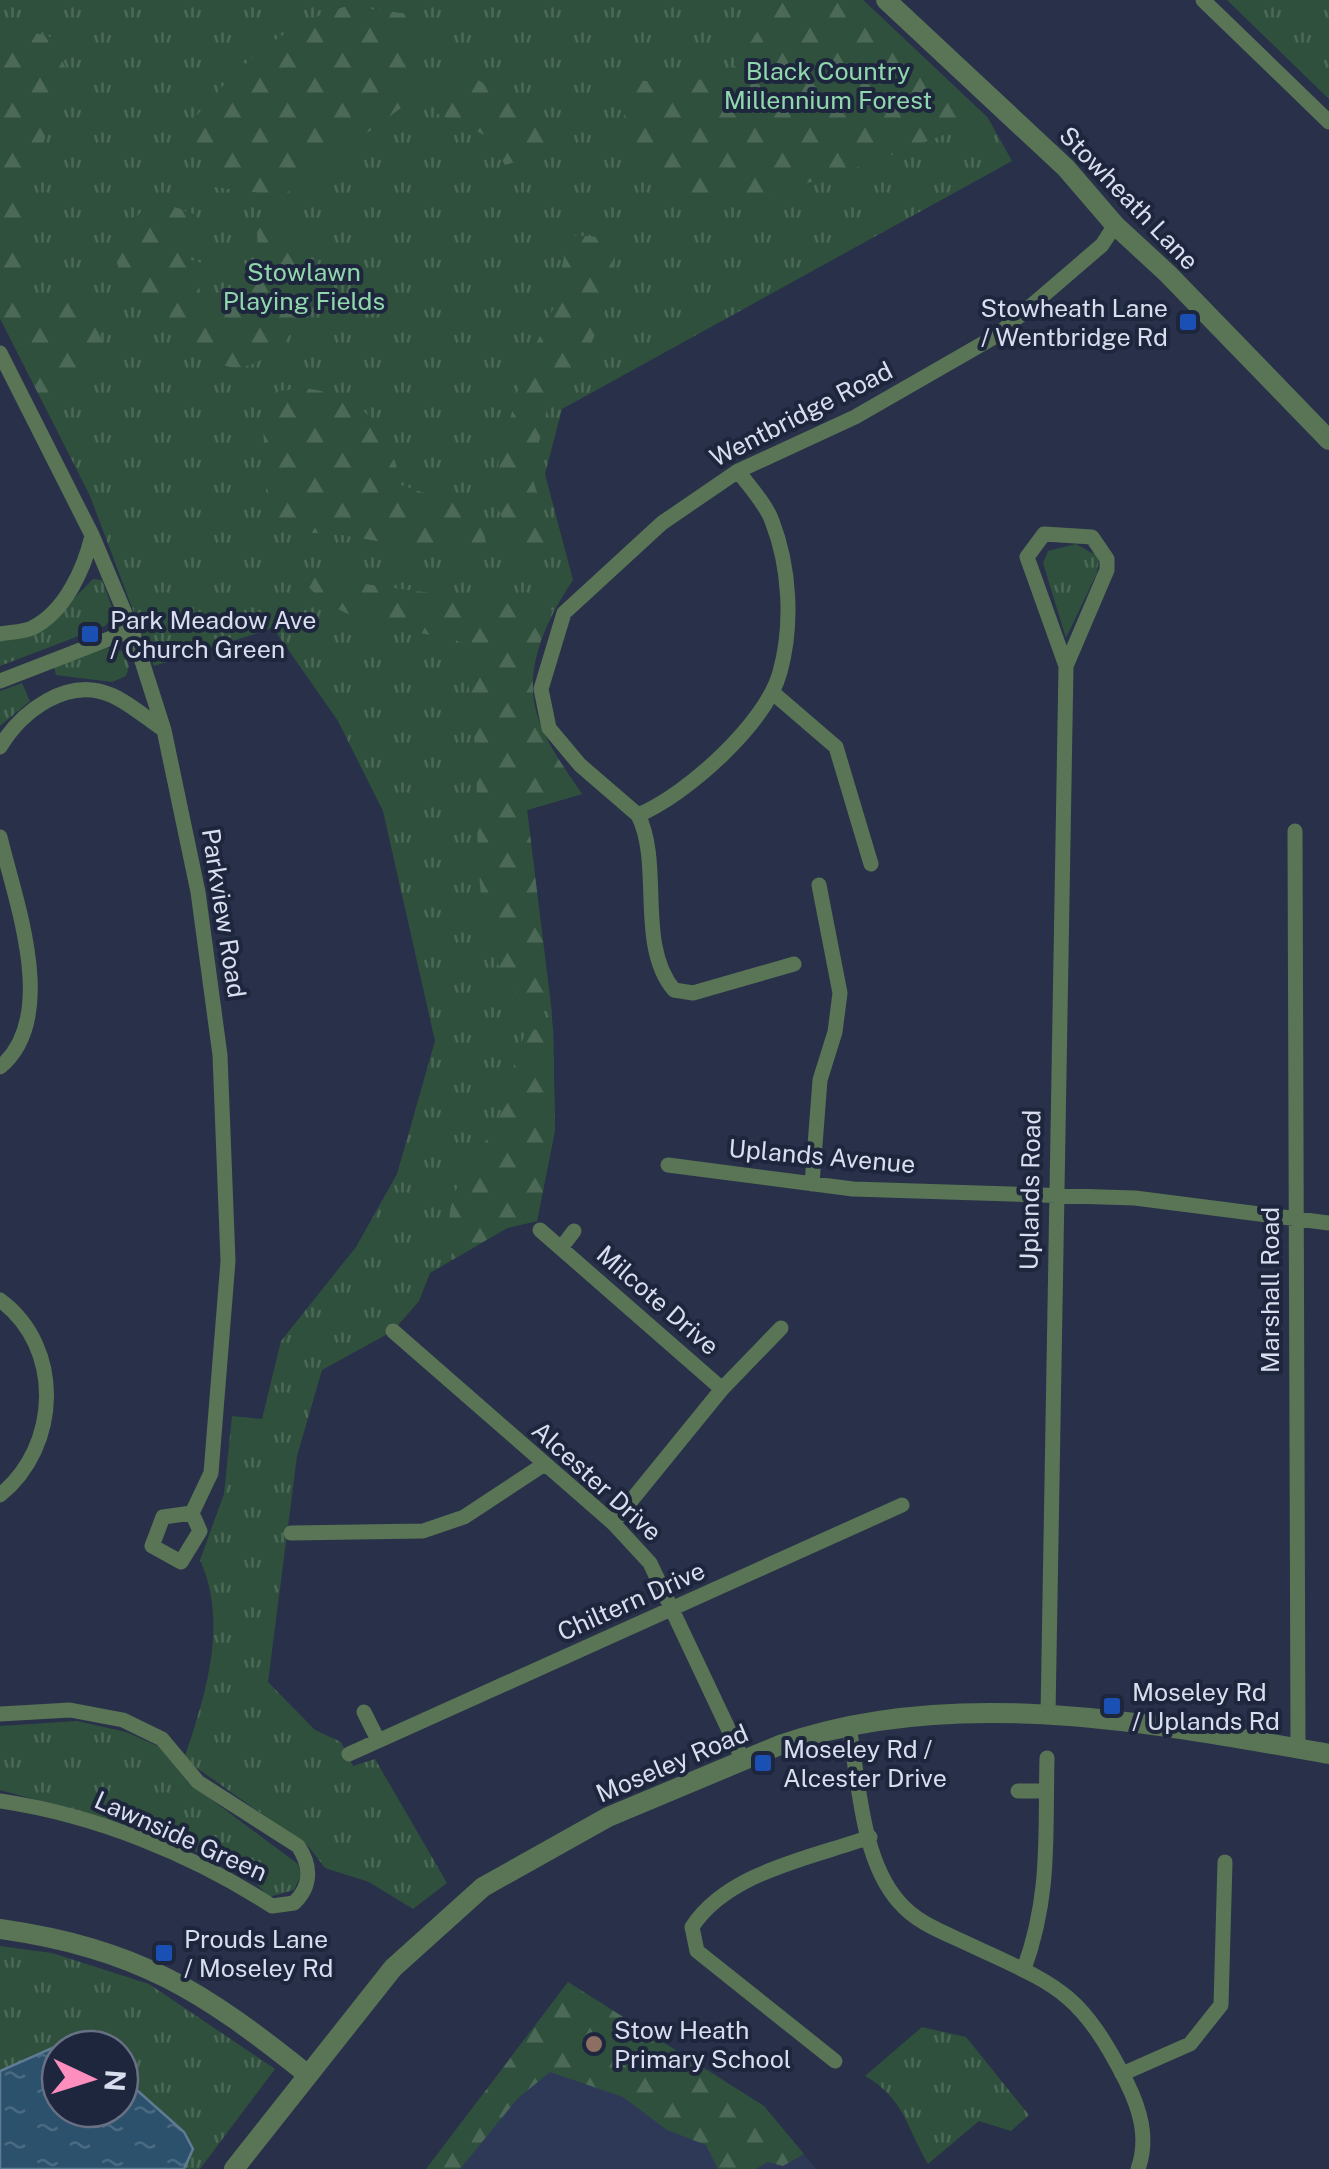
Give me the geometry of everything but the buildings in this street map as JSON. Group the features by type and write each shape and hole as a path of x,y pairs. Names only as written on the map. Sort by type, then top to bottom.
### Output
{"street":[{"name":"Stowheath Lane","path":"886,0 1066,168 1115,226 1168,274 1329,440"},
{"path":"1202,0 1329,122"},
{"name":"Wentbridge Road","path":"638,815 580,765 549,728 541,689 564,612 662,523 738,471 854,417 996,336 1102,244 1115,226"},
{"name":"Parkview Road","path":"0,353 92,535 132,630 164,730 198,892 220,1055 228,1248 211,1472 192,1513"},
{"path":"738,471 772,519 784,567 786,635 780,673 772,692 717,762 661,805 638,815 646,830 651,919 667,982 674,990 693,993 794,964"},
{"name":"Uplands Road","path":"1048,1715 1066,666 1027,557 1044,534 1092,537 1107,559 1108,570 1066,666"},
{"path":"0,634 31,629 50,613 85,565 92,535"},
{"path":"0,681 132,630"},
{"path":"0,747 17,720 47,700 81,692 109,694 164,730"},
{"path":"772,692 836,747 870,864"},
{"name":"Marshall Road","path":"1295,831 1298,1748"},
{"path":"0,837 28,954 30,1018 14,1055 0,1067"},
{"path":"812,1184 820,1080 835,1032 840,993 819,884"},
{"name":"Uplands Avenue","path":"668,1165 853,1190 1055,1193 1329,1223"},
{"name":"Milcote Drive","path":"540,1230 722,1389"},
{"name":"Milcote Drive","path":"561,1248 574,1231"},
{"path":"0,1300 27,1327 49,1382 28,1467 0,1496"},
{"name":"Milcote Drive","path":"614,1524 722,1389 781,1328"},
{"name":"Alcester Drive","path":"393,1331 614,1524 650,1563 676,1609 743,1760"},
{"path":"291,1533 424,1531 464,1517 544,1465"},
{"name":"Chiltern Drive","path":"349,1754 377,1738 676,1609 902,1505"},
{"name":"Lawnside Green","path":"0,1714 70,1710 123,1720 162,1740 198,1782 298,1846 308,1860 306,1886 294,1903 272,1906 246,1889 121,1832 42,1807 0,1801"},
{"path":"364,1712 377,1738"},
{"name":"Moseley Road","path":"237,2168 392,1968 483,1887 582,1829 807,1735 944,1716 1048,1715 1329,1754"},
{"path":"849,1727 870,1837 890,1890 914,1916 1024,1970 1080,2005 1099,2028 1140,2115 1143,2144 1138,2169"},
{"path":"1024,1970 1042,1921 1047,1758"},
{"path":"1018,1791 1046,1791"},
{"path":"835,2060 697,1951 692,1927 714,1899 752,1880 870,1837"},
{"path":"1122,2074 1190,2044 1220,2005 1225,1862"},
{"path":"0,1929 88,1945 151,1967 214,2001 308,2075"}],"shaded area":[{"name":"Stow Heath Primary School","path":"568,1982 764,2106 816,2169 426,2169"}],"green space":[{"name":"Stowlawn Playing Fields","path":"0,0 863,0 988,118 1012,161 562,409 545,474 573,580 544,634 533,674 532,695 542,735 582,794 527,810 553,1028 555,1130 537,1221 507,1228 430,1273 419,1301 393,1331 322,1370 297,1456 268,1682 315,1730 341,1742 353,1766 375,1759 447,1883 413,1909 369,1882 325,1868 309,1847 184,1759 211,1660 213,1609 200,1560 224,1494 232,1416 262,1419 281,1341 356,1247 397,1174 435,1041 383,811 338,721 273,628 154,666 90,496 0,318"},
{"name":"Black Country Millennium Forest","path":"778,0 863,0 988,118 829,176 740,197 702,198 672,190 615,150 634,80 684,84 732,71"},
{"path":"1227,0 1329,0 1329,99"},
{"path":"347,6 416,15 413,99 282,196 214,187 186,129 257,54 298,26"},
{"path":"0,24 51,37 65,67 20,225 29,311 78,282 106,350 41,399 0,318"},
{"path":"447,71 466,72 558,132 531,157 505,165 489,137 434,112"},
{"path":"167,204 196,215 178,248 181,257 209,265 198,278 201,301 229,295 258,262 257,227 295,231 303,284 300,316 290,335 262,359 251,365 230,367 195,350 154,317 123,278 116,259 119,237 146,207"},
{"path":"568,235 616,238 613,292 588,351 550,397 531,475 557,549 519,559 491,491 523,371 555,305"},
{"path":"304,388 343,398 371,418 390,447 401,485 479,511 487,547 429,550 330,533 297,533 267,512 263,423 278,391"},
{"path":"1076,544 1099,557 1097,573 1066,638 1043,563 1048,551"},
{"path":"299,575 553,610 535,664 535,707 552,748 582,794 527,810 552,1013 524,999 504,975 491,944 479,869 475,750 462,642 351,615 314,592"},
{"path":"93,579 102,580 115,615 105,626 0,666 0,639 48,625"},
{"path":"107,648 123,651 129,666 126,676 112,682 56,675 54,667"},
{"path":"22,683 30,701 0,726 0,691"},
{"path":"553,1028 555,1130 537,1221 507,1228 452,1260 449,1234 454,1195 502,1111 518,1049 528,1030"},
{"path":"77,1721 126,1732 160,1747 188,1782 298,1864 301,1875 294,1890 269,1897 250,1877 155,1832 0,1790 0,1726"},
{"path":"0,1946 52,1953 149,1984 275,2069 200,2169 0,2169"},
{"name":"Stow Heath Primary School","path":"568,1982 764,2106 804,2154 783,2166 768,2162 756,2169 718,2169 706,2145 667,2130 623,2097 550,2072 518,2098 460,2169 426,2169"},
{"path":"922,2027 966,2037 1029,2115 1011,2131 979,2121 928,2164 897,2104 865,2076"}],"water":[{"path":"40,2053 40,2129 140,2129 140,2093 184,2132 193,2149 184,2169 0,2169 0,2071"}],"place":[{"name":"Stowheath Lane / Wentbridge Rd","path":"1188,322"},
{"name":"Park Meadow Ave / Church Green","path":"90,634"},
{"name":"Moseley Rd / Uplands Rd","path":"1112,1706"},
{"name":"Moseley Rd / Alcester Drive","path":"763,1763"},
{"name":"Prouds Lane / Moseley Rd","path":"164,1953"},
{"name":"Stow Heath Primary School","path":"594,2044"}]}
